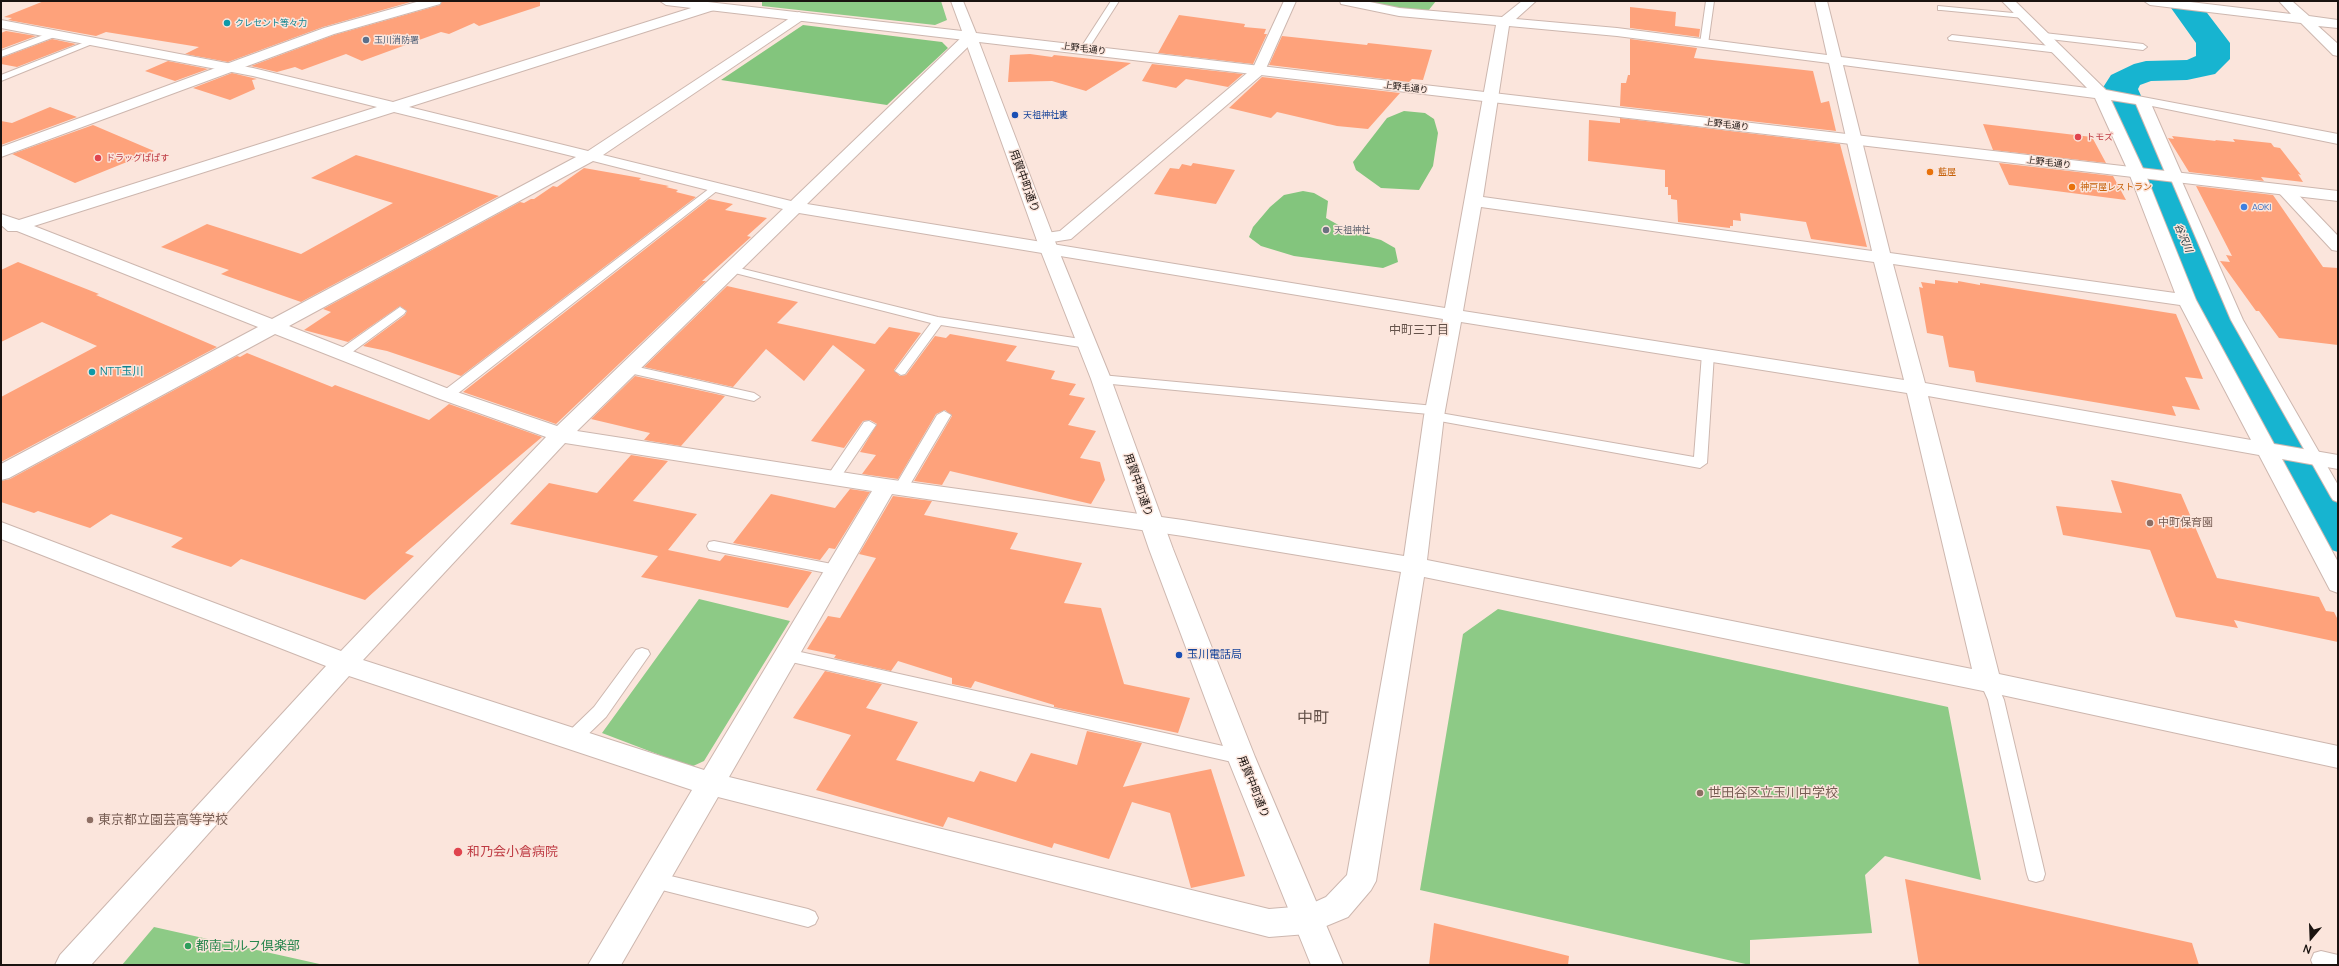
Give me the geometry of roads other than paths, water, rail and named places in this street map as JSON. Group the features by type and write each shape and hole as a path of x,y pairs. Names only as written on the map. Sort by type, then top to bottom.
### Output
{"street":[{"path":"1,152 336,29 435,1"},
{"name":"上野毛通り","path":"666,1 2171,177"},
{"path":"10,229 712,6 734,1"},
{"name":"用賀中町通り","path":"957,1 1047,244 1101,379 1151,524 1241,758 1307,920 1327,965"},
{"path":"1047,244 1065,235 1259,70 1290,1"},
{"path":"1346,1 1399,12 1617,32 2107,95 2140,100 2338,139"},
{"path":"1,530 325,654 344,664 571,740 710,784 1269,923 1307,920 1337,907 1361,881 1414,566 1434,414 1474,201 1490,98 1504,22 1530,1"},
{"path":"1819,1 1988,682"},
{"path":"2008,1 2107,95 2141,174 2187,300 2338,584"},
{"path":"2150,1 2338,24"},
{"path":"2285,1 2307,20 2338,52"},
{"path":"1,473 276,326 588,156 799,16"},
{"path":"1,24 233,68 794,207 1047,244 1452,315 1708,354 1916,388 2338,462"},
{"path":"71,965 344,664 560,435 970,36"},
{"path":"2140,100 2171,177 2338,196"},
{"path":"2285,190 2338,246"},
{"path":"1474,201 2187,300"},
{"path":"1,219 10,229 276,326 447,395 560,435 833,478 1151,524 1414,566 1988,682 2338,757"},
{"path":"604,965 837,570 894,487"}],"lane":[{"path":"1084,49 1115,1"},
{"path":"1704,44 1710,1"},
{"path":"1941,8 2024,16"},
{"path":"1,54 54,34"},
{"path":"2044,36 2143,47"},
{"path":"1952,38 2060,50"},
{"path":"1,78 93,42"},
{"path":"2171,177 2238,320 2338,496"},
{"path":"447,395 714,188"},
{"path":"731,269 938,321 1087,344"},
{"path":"343,353 400,310"},
{"path":"901,371 938,321"},
{"path":"1101,379 1434,414 1700,463 1708,354"},
{"path":"629,369 754,397"},
{"path":"894,487 944,415"},
{"path":"833,478 869,425"},
{"path":"714,546 837,570"},
{"path":"571,740 600,712 642,654"},
{"path":"787,655 1241,758"},
{"path":"1988,682 1996,700 2036,874"},
{"path":"654,880 808,918"}],"waterway":[{"name":"谷沢川","path":"2182,1 2213,43 2213,59 2203,67 2187,70 2146,71 2128,78 2123,82 2120,89 2216,315 2338,532"}],"place":[{"name":"クレセント等々力","path":"227,23"},
{"name":"玉川消防署","path":"366,40"},
{"name":"天祖神社裏","path":"1015,115"},
{"name":"トモズ","path":"2078,137"},
{"name":"ドラッグぱぱす","path":"98,158"},
{"name":"藍屋","path":"1930,172"},
{"name":"神戸屋レストラン","path":"2072,187"},
{"name":"AOKI","path":"2244,207"},
{"name":"天祖神社","path":"1326,230"},
{"name":"NTT玉川","path":"92,372"},
{"name":"中町保育園","path":"2150,523"},
{"name":"玉川電話局","path":"1179,655"},
{"name":"世田谷区立玉川中学校","path":"1700,793"},
{"name":"東京都立園芸高等学校","path":"90,820"},
{"name":"和乃会小倉病院","path":"458,852"},
{"name":"都南ゴルフ倶楽部","path":"188,946"}],"district":[{"name":"中町三丁目","path":"1419,331"},
{"name":"中町","path":"1313,719"}]}
